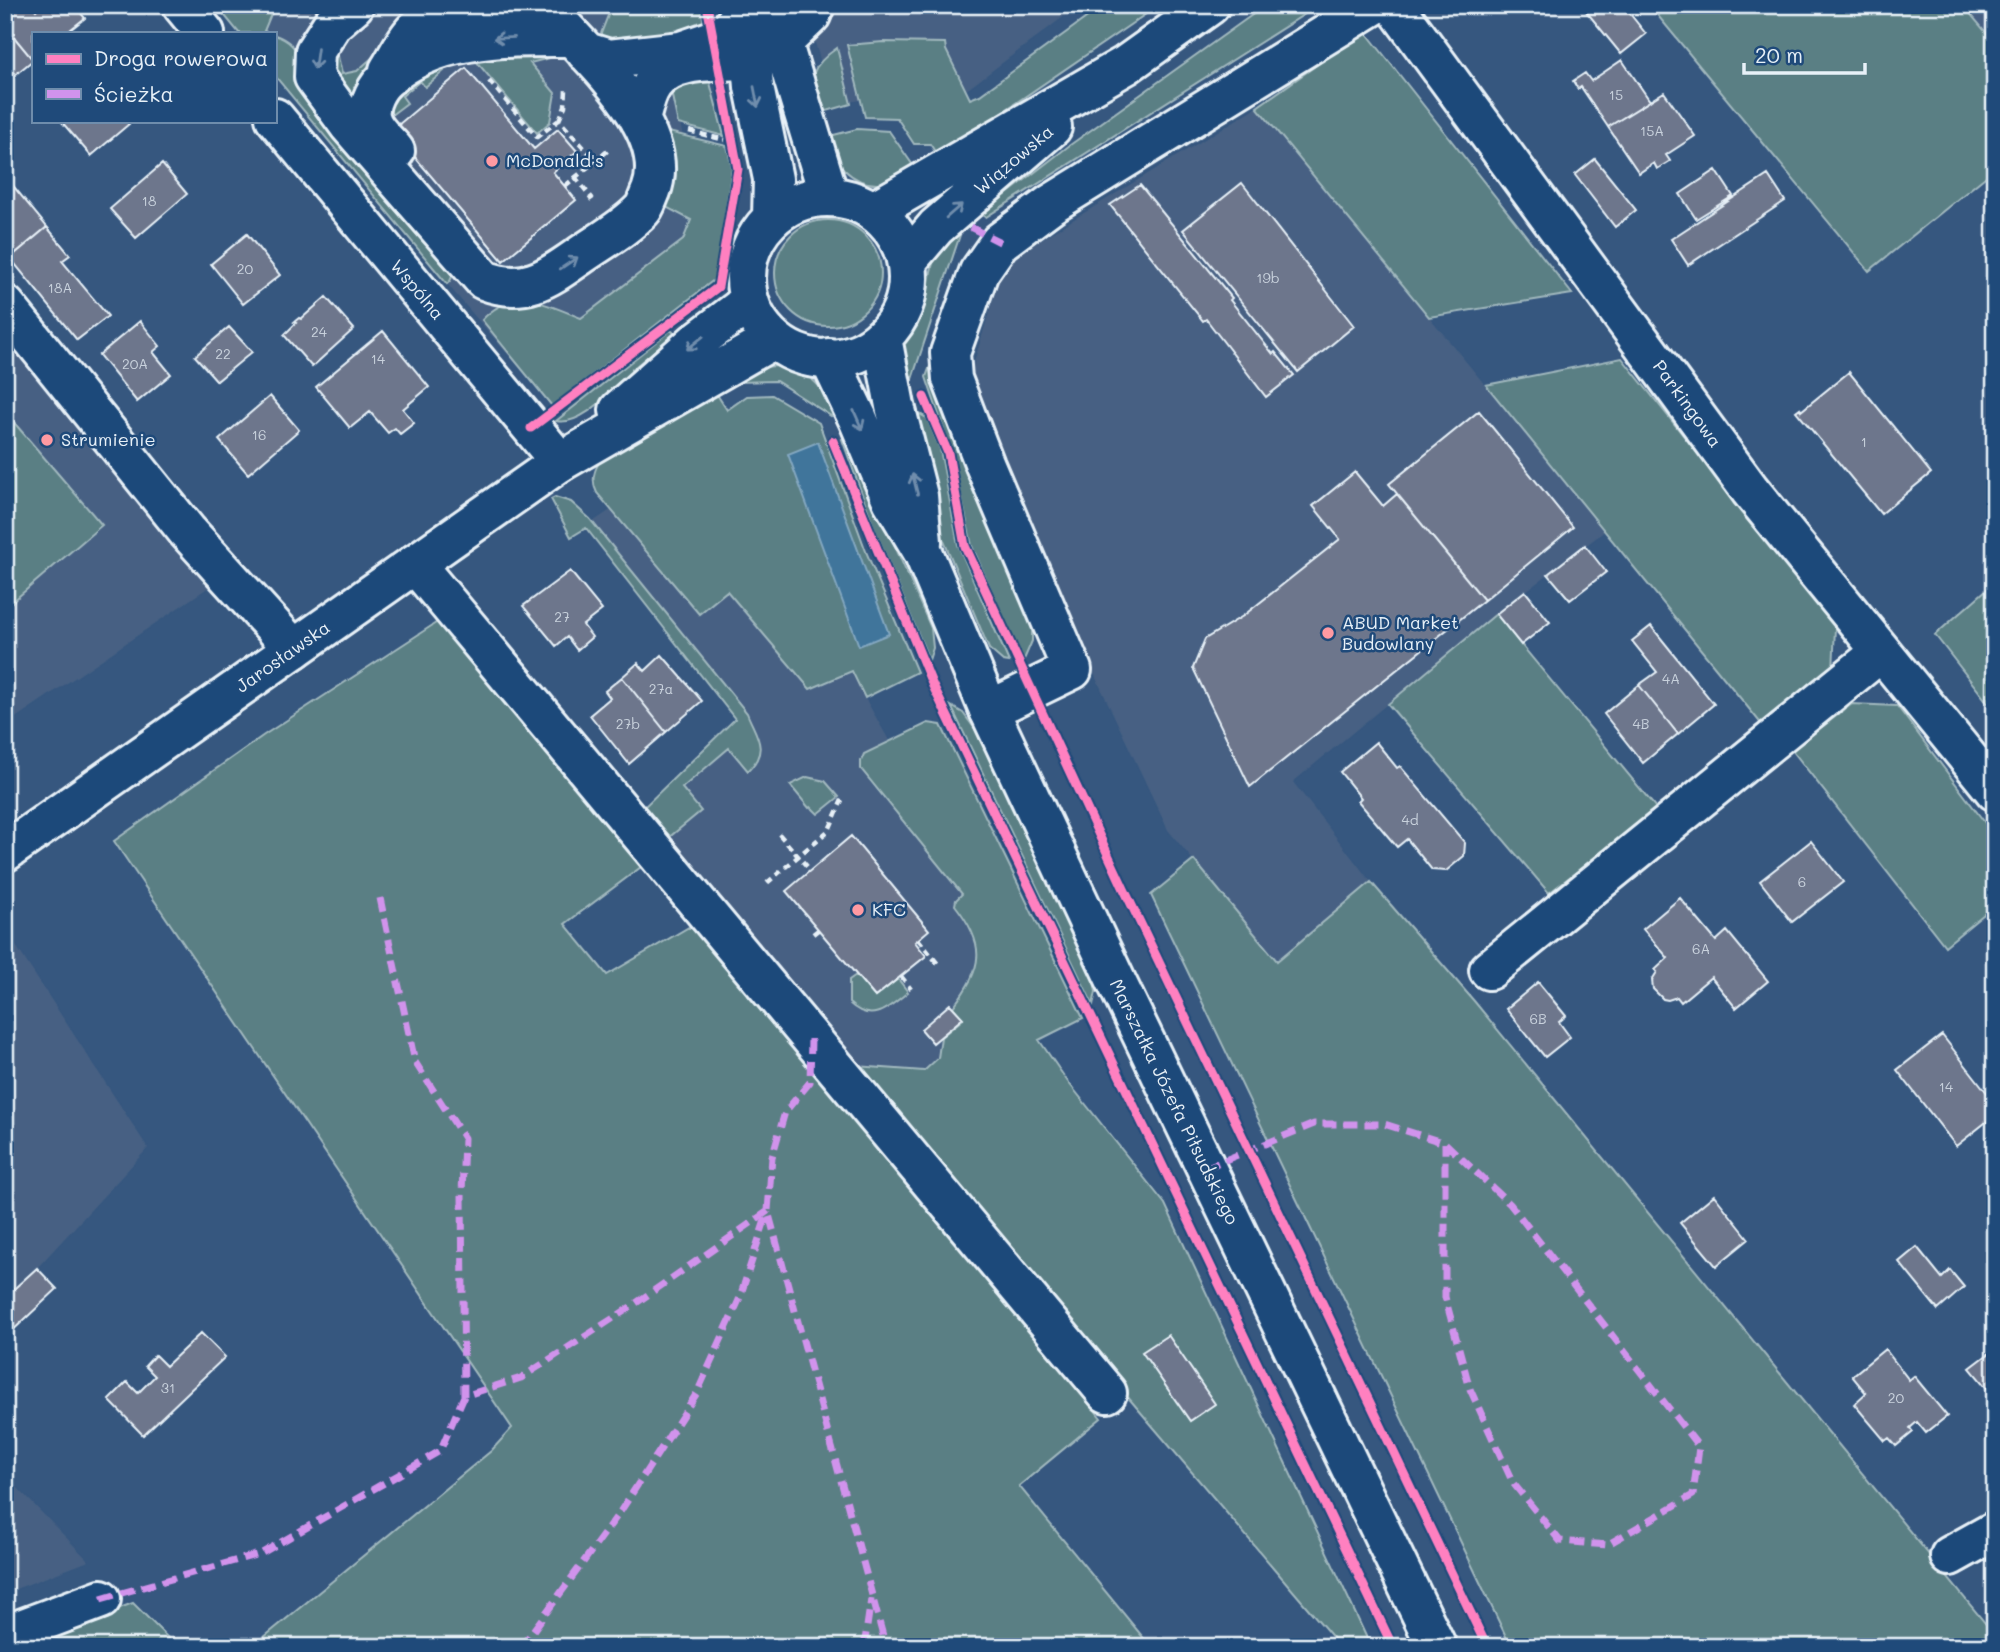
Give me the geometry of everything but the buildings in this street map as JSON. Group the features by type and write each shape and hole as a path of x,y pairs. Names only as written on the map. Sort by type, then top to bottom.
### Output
{"main road":[{"path":"182,5 204,32"},
{"path":"354,5 333,23 315,51 314,77 349,125 499,283"},
{"path":"499,283 489,264 375,127 370,116 371,103 380,84 416,29 435,19 463,12 487,10 563,27 609,59 681,51 713,40 731,29 747,5"},
{"path":"747,5 829,196"},
{"path":"771,5 767,51 754,88 772,179 772,216"},
{"path":"640,120 652,84 668,69 767,51 811,15 816,5"},
{"name":"Wiązowska","path":"908,260 936,227 1126,65 1210,5"},
{"path":"989,710 1072,670 985,465 952,379 950,353 979,272 1000,242 1051,204 1374,5"},
{"name":"Parkingowa","path":"1394,5 1750,490 1995,791"},
{"path":"380,84 398,68 419,56 458,44 563,27"},
{"path":"439,317 499,283 535,285 644,209 655,179 654,150 640,120 563,27"},
{"name":"Wiązowska","path":"875,211 1126,65"},
{"name":"Wspólna","path":"276,119 561,462"},
{"path":"829,196 853,200 875,211 896,232 908,260 909,289 900,316 882,338 859,354 814,358 793,352 774,339 758,323 749,302 746,279 748,256 758,235 772,216 799,200 829,196"},
{"name":"Jarosławska","path":"561,462 696,341 749,302"},
{"path":"5,305 187,531 294,649"},
{"name":"Marszałka Józefa Piłsudskiego","path":"882,338 895,406 918,496 923,552"},
{"name":"Jarosławska","path":"5,852 561,462 774,339"},
{"name":"Marszałka Józefa Piłsudskiego","path":"829,358 892,500 923,552 989,710 1158,1071 1437,1647"},
{"path":"415,564 1107,1393"},
{"path":"1489,970 1881,652"},
{"path":"1950,1556 1995,1531"},
{"path":"5,1635 101,1599"}],"path":[{"path":"458,44 537,138 559,120 565,106 566,87"},
{"path":"559,120 595,160"},
{"path":"683,130 733,142"},
{"path":"565,186 613,146"},
{"path":"767,883 830,830 842,800"},
{"path":"779,834 810,870"},
{"path":"918,939 938,964"},
{"path":"901,976 911,989"}],"shaded area":[{"path":"228,5 654,5 683,137 689,227 684,239 518,366 276,77 276,32 238,32 221,11"},
{"path":"804,5 1079,5 923,123 890,96 833,104"},
{"path":"1963,5 1995,5 1995,43"},
{"path":"1257,107 1605,531 1496,614 1293,782 1371,882 1277,962 1168,830 1054,589 969,379 1004,262"},
{"name":"Strumienie","path":"5,338 209,587 5,725"},
{"path":"722,436 727,591 810,689 852,671 890,742 864,754 869,781 963,895 970,924 1003,987 914,1090 872,1087 642,809 735,719 585,527"},
{"path":"818,442 889,634 859,646 788,454"},
{"path":"5,929 148,1148 37,1268 5,1297"},
{"path":"5,1475 89,1561 5,1593"}],"green space":[{"path":"228,5 281,5 271,14 264,31 267,32 238,32 221,11"},
{"path":"612,5 701,5 704,26 693,32 597,44"},
{"path":"1104,5 1159,5 938,156 930,144 914,144 897,118 865,117 847,45 883,42 945,43 970,99 980,95"},
{"path":"1266,5 1319,5 986,217 981,214 1070,145"},
{"path":"1649,5 1963,5 1995,43 1995,169 1869,271"},
{"path":"1365,31 1572,294 1429,317 1257,107"},
{"path":"276,35 294,48 450,267 452,277 447,284 276,77"},
{"path":"398,35 362,112 330,77 336,47 342,74 357,71"},
{"path":"837,48 851,104 813,115 812,84 815,69"},
{"path":"470,54 565,54 530,63 555,93 550,122 537,133"},
{"path":"434,60 444,71 425,87 420,81 402,96 407,103 386,119 384,106"},
{"path":"708,75 724,136 678,124 669,82"},
{"path":"857,129 889,131 917,171 880,184 870,184 852,176 838,163 822,138"},
{"path":"660,130 727,146 732,168 715,279 552,406 482,320 506,303 518,301 542,304 581,318 683,240 691,220 664,206"},
{"path":"828,220 848,224 865,236 877,253 881,273 877,293 865,310 848,322 828,326 808,322 791,310 779,293 775,273 779,253 791,236 808,224"},
{"path":"959,231 960,235 910,385 901,351 922,310 934,260"},
{"path":"671,330 675,334 631,370 632,373 597,405 576,418 556,421"},
{"path":"1622,358 1835,627 1833,671 1763,726 1486,385"},
{"path":"774,366 796,371 813,380 838,413 831,416 776,381 739,382 736,379 756,368"},
{"path":"930,366 1032,627 1032,641 1023,662 972,546 953,456 926,377"},
{"path":"716,393 727,410 747,396 772,395 819,423 867,554 917,672 865,698 852,671 810,689 727,591 699,614 597,493 594,476 601,460"},
{"path":"5,412 102,525 5,608"},
{"path":"916,412 927,418 940,449 958,545 1009,662 1003,661 989,649 939,529"},
{"path":"847,437 931,628 933,648 929,660 874,527 842,439"},
{"path":"555,497 571,502 590,519 747,713 759,742 758,756 748,771 729,748 682,788 701,811 667,839 642,809 735,719 586,528 571,537 551,499"},
{"path":"1995,582 1995,712 1935,635"},
{"path":"1496,614 1657,809 1549,893 1388,704"},
{"path":"439,621 641,867 565,924 607,975 689,927 716,943 917,1187 1101,1418 1019,1486 1151,1647 252,1647 491,1451 512,1428 114,841 264,735"},
{"path":"1852,704 1897,706 1995,836 1995,905 1945,946 1792,750"},
{"path":"951,706 963,713 975,729 1093,975 1096,992 1093,1005"},
{"path":"928,723 941,725 1083,1018 1039,1040 1068,1082 1165,1204 1371,1647 1341,1647 1126,1395 956,1183 855,1066 924,1071 938,1058 941,1037 963,1019 953,1007 975,968 976,945 955,905 962,894 861,769 864,754"},
{"path":"807,777 825,781 839,797 818,814 809,808 790,785"},
{"path":"1194,860 1277,961 1371,882 1474,1001 1995,1635 1995,1647 1511,1647 1151,895"},
{"path":"856,975 875,997 898,979 908,992 880,1012 865,1013 849,1003 849,980"},
{"path":"133,1603 177,1647 17,1647"}],"marked path":[{"path":"970,227 1000,242"},
{"path":"380,898 415,1062 464,1138 464,1396"},
{"path":"811,1039 810,1082 785,1112 772,1157 768,1211 886,1647"},
{"path":"1205,1168 1314,1124 1384,1124 1445,1143 1510,1204 1699,1447 1693,1495 1607,1545 1560,1541 1513,1483 1470,1389 1445,1297 1445,1143"},
{"path":"101,1599 262,1553 440,1451 464,1396 521,1378 626,1310 768,1211"},
{"path":"521,1647 620,1512 697,1393 739,1300 768,1211"},
{"path":"864,1647 871,1599"}],"cycle path":[{"path":"531,428 718,287 738,169 707,5"},
{"path":"924,397 948,453 965,546 1124,889 1487,1647"},
{"path":"833,441 933,686 1393,1647"}],"place":[{"name":"McDonald's","path":"492,161"},
{"name":"Strumienie","path":"47,440"},
{"name":"ABUD Market Budowlany","path":"1328,633"},
{"name":"KFC","path":"858,910"}]}
